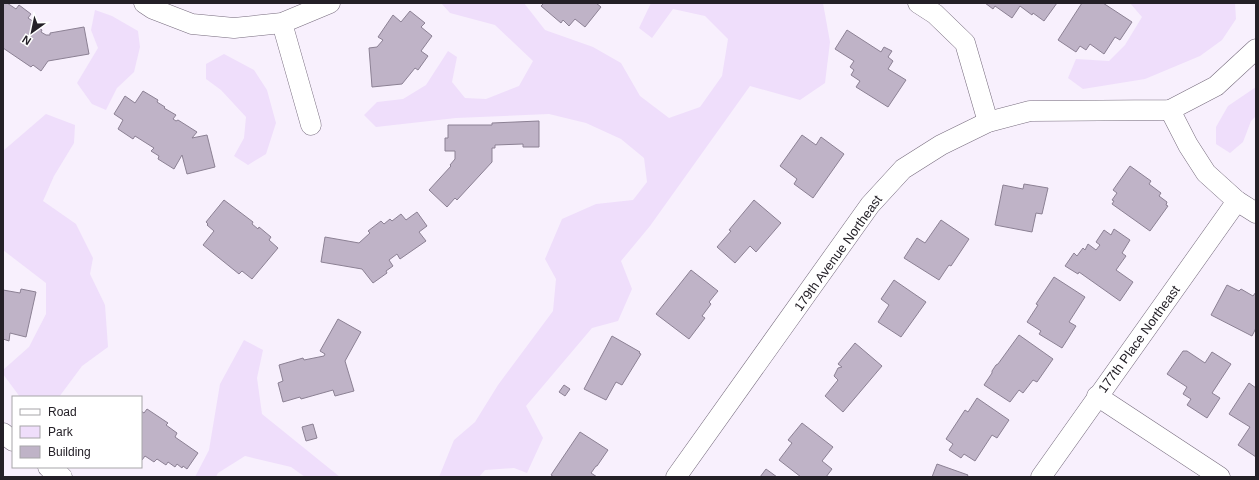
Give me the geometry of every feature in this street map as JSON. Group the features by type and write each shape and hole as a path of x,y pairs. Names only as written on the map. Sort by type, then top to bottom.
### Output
{"street":[{"path":"144,3 153,10 192,24 234,28 282,23 330,3"},
{"path":"918,3 935,14 965,43 988,122"},
{"path":"282,23 311,125"},
{"name":"179th Avenue Northeast","path":"676,477 870,205 904,169 941,145 988,122 1030,111 1170,110 1216,86 1256,49"},
{"path":"1170,110 1188,145 1206,173 1237,201 1256,213"},
{"name":"177th Place Northeast","path":"1041,477 1097,396 1237,201"},
{"path":"1097,396 1220,477"},
{"path":"3,433 12,440"},
{"path":"49,468 62,477"}],"green space":[{"path":"441,3 524,3 545,30 593,47 621,63 640,96 669,118 700,107 722,76 728,39 705,16 673,9 652,38 639,28 651,3 823,3 830,42 825,83 800,100 750,86 650,226 621,261 632,289 618,321 592,328 526,406 543,438 527,473 514,468 485,470 479,477 439,477 454,440 475,422 498,385 553,311 556,279 545,259 562,219 596,204 633,200 647,182 644,158 621,139 586,123 549,114 456,118 376,127 364,115 377,102 403,99 426,85 448,51 457,57 452,82 465,98 486,99 519,86 533,61 495,25 450,13"},
{"path":"1130,3 1235,3 1236,19 1222,40 1200,56 1145,79 1083,89 1068,78 1076,59 1109,61 1125,45 1142,17"},
{"path":"95,10 112,16 138,31 140,47 134,72 117,88 106,110 92,104 77,83 98,48 91,30"},
{"path":"224,54 254,70 267,90 276,123 266,154 248,165 234,156 244,138 246,117 221,90 206,79 206,64"},
{"path":"1256,87 1256,116 1251,121 1243,142 1230,153 1216,144 1216,127 1228,106"},
{"path":"46,114 75,125 74,143 54,176 43,201 76,224 93,258 90,274 105,305 108,347 82,366 60,396 19,396 3,374 3,370 29,347 46,314 46,283 3,250 3,151"},
{"path":"244,340 263,350 257,378 262,414 340,477 305,477 291,467 245,456 218,473 216,477 195,477 209,450 220,384"}],"building":[{"path":"3,3 7,3 16,9 19,5 31,14 28,18 37,24 36,26 46,35 84,27 89,54 48,61 41,71 33,65 31,67 3,48"},
{"path":"541,3 596,3 601,7 585,27 575,19 569,26 563,20 561,23 541,6 543,4"},
{"path":"985,3 1057,3 1044,21 1033,13 1032,15 1020,6 1012,18 995,6 993,9"},
{"path":"1082,3 1103,3 1132,22 1120,40 1115,37 1104,54 1090,44 1086,50 1080,46 1076,52 1058,40"},
{"path":"410,11 425,23 421,27 432,36 421,51 428,56 418,70 415,68 402,84 372,87 369,48 377,47 383,40 378,37 393,15 401,22"},
{"path":"847,30 881,52 884,47 892,51 888,57 893,61 888,69 906,80 888,107 856,87 860,81 851,75 854,70 850,67 854,61 835,49"},
{"path":"143,91 158,100 157,102 165,107 164,108 176,115 173,119 176,121 178,120 197,132 192,138 207,135 215,167 187,174 182,155 174,169 158,159 159,156 151,151 154,148 135,136 133,139 118,129 123,120 114,114 125,96 135,103"},
{"path":"539,121 539,147 523,147 523,144 495,145 495,148 492,148 492,162 457,200 455,198 447,207 429,190 451,166 450,165 455,159 455,151 445,151 445,138 448,138 448,125 492,125 492,123"},
{"path":"802,135 816,145 821,137 844,154 813,198 794,184 797,179 780,166"},
{"path":"1130,166 1151,181 1149,184 1161,193 1159,196 1167,202 1166,205 1168,206 1150,231 1112,204 1114,201 1112,200 1117,193 1113,190"},
{"path":"1024,184 1048,188 1042,214 1036,213 1032,232 995,225 1003,185 1023,189"},
{"path":"224,200 253,222 252,224 258,229 259,227 271,237 269,240 278,248 252,279 242,271 239,274 203,245 214,231 207,225 208,224 206,222"},
{"path":"754,200 781,223 756,252 750,246 735,263 717,247"},
{"path":"417,212 427,226 419,232 426,241 400,259 397,254 389,260 393,266 386,271 387,273 373,283 362,269 321,262 325,237 359,243 370,233 368,231 381,221 384,224 390,219 392,221 401,214 406,220"},
{"path":"941,220 969,239 951,266 949,265 939,280 904,258 917,238 925,243"},
{"path":"1114,229 1130,240 1122,253 1126,256 1116,270 1133,282 1120,301 1079,272 1078,274 1065,266 1074,253 1077,256 1083,248 1085,250 1088,244 1096,250 1100,245 1096,242 1104,230 1111,235"},
{"path":"691,270 718,291 709,302 711,304 702,316 705,318 689,339 656,314"},
{"path":"1054,277 1085,297 1069,322 1076,326 1062,348 1039,334 1041,331 1027,322 1038,305 1036,304"},
{"path":"894,280 926,302 901,337 878,322 889,305 881,299"},
{"path":"1227,285 1239,291 1241,289 1253,296 1256,292 1256,328 1252,336 1211,315"},
{"path":"21,289 36,292 26,337 10,333 9,341 3,339 3,290 20,293"},
{"path":"338,319 361,332 345,361 354,391 335,396 333,390 301,399 300,397 283,402 278,383 283,381 279,365 303,358 304,360 324,356 325,354 320,351"},
{"path":"1019,335 1053,359 1037,382 1033,380 1023,393 1019,390 1010,402 984,385 996,365"},
{"path":"612,336 641,354 622,385 616,382 606,400 584,389"},
{"path":"855,343 882,366 843,412 825,396 838,380 834,376 838,368 842,367 838,364"},
{"path":"1183,351 1187,351 1205,363 1212,352 1231,364 1212,393 1220,398 1207,418 1187,405 1191,399 1183,394 1187,387 1167,374"},
{"path":"1249,383 1256,388 1256,457 1238,445 1250,427 1229,414"},
{"path":"564,385 570,389 565,396 559,392"},
{"path":"977,398 1009,420 997,438 992,435 975,461 964,454 961,458 949,450 953,444 946,439 965,410 968,412"},
{"path":"147,409 168,423 166,425 177,433 175,437 198,453 187,469 183,466 182,468 177,464 175,467 168,462 166,465 157,459 154,462 145,456 142,460 142,412 144,413"},
{"path":"802,423 833,447 822,461 832,469 826,477 801,477 779,460 792,443 788,440"},
{"path":"313,424 317,438 306,441 302,427"},
{"path":"580,432 608,450 591,473 597,477 554,477 551,475"},
{"path":"937,464 968,475 967,477 932,477"},
{"path":"766,469 777,477 760,477"}]}
